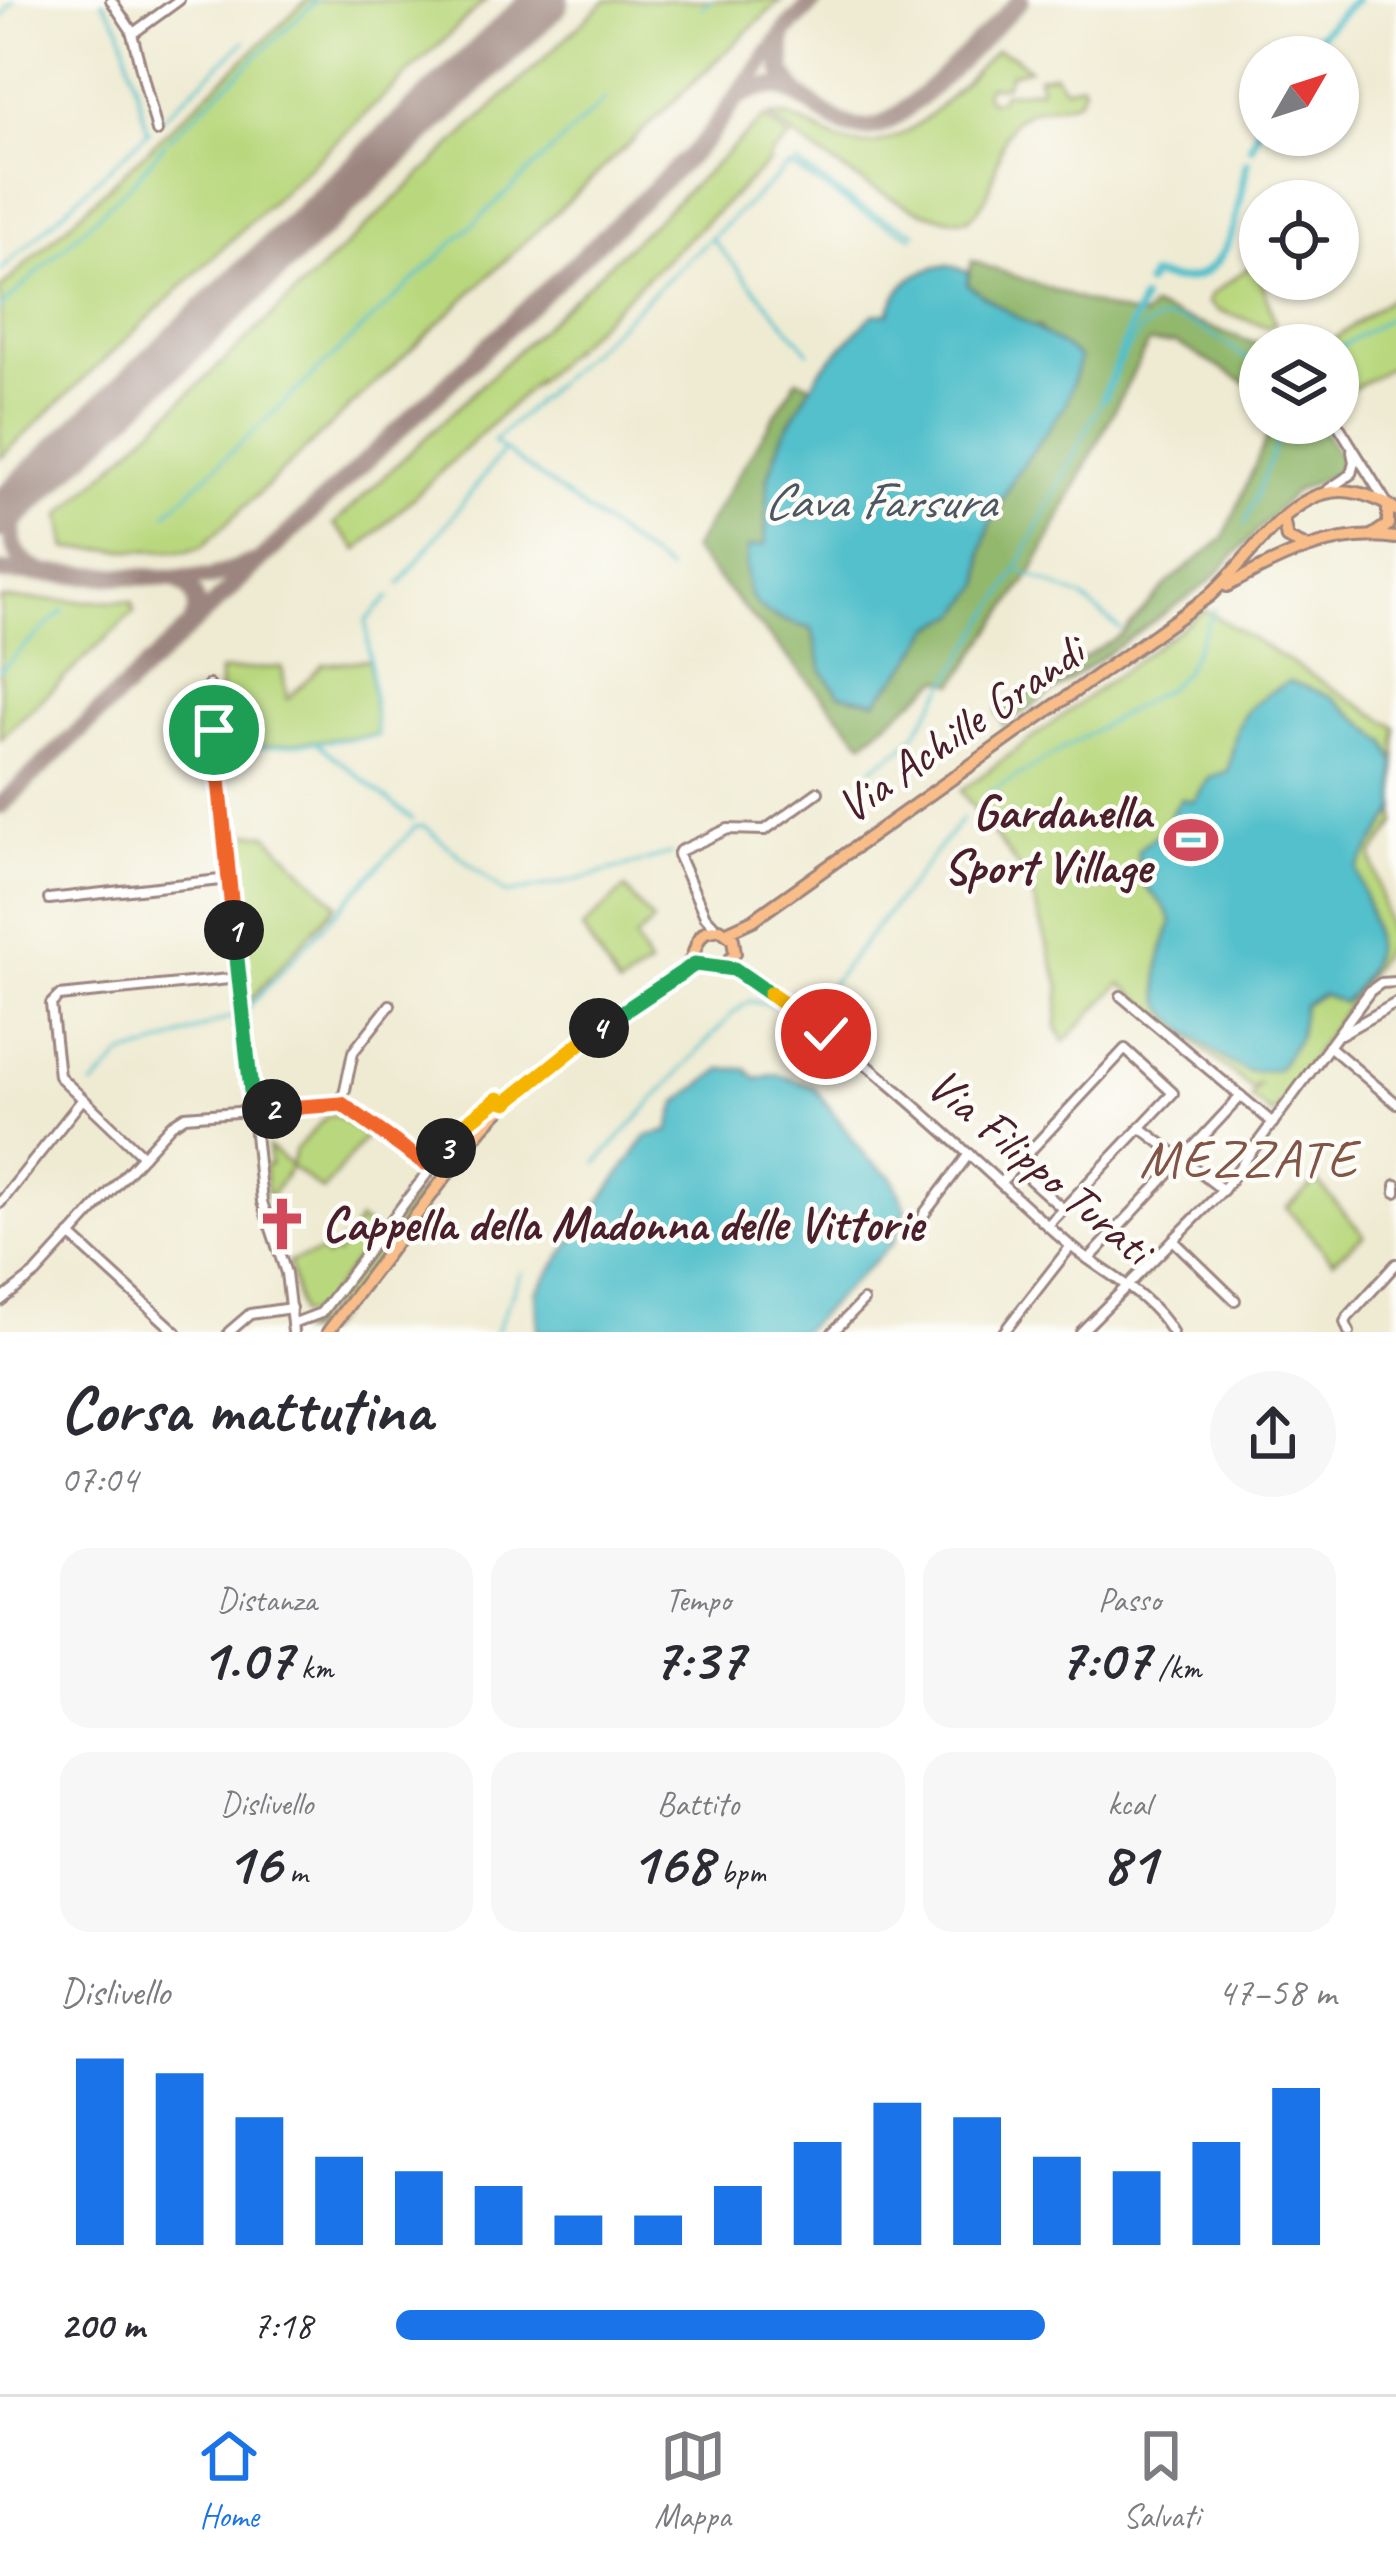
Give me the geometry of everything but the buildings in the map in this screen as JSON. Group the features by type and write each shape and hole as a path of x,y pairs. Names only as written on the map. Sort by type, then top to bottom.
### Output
{"main road":[{"path":"1314,495 1356,490 1390,506 1388,525 1367,536"},
{"name":"Via Achille Grandi","path":"724,966 724,937 1209,596 1284,515 1314,495"},
{"path":"1284,515 1282,529 1287,538 1310,546"},
{"name":"Via Achille Grandi","path":"1209,596 1310,546 1367,536 1396,538"},
{"path":"724,937 697,942 700,959 713,968 724,966"},
{"path":"333,1332 355,1294 507,1102 541,1071 700,959"}],"street":[{"path":"111,0 133,34 157,131"},
{"path":"133,34 179,0"},
{"path":"1314,495 1342,484 1353,470 1347,444"},
{"path":"1350,444 1390,506"},
{"path":"209,685 262,1202 286,1274 292,1328 321,1313 470,1119 498,1099 507,1102"},
{"path":"743,973 724,937 705,916 678,855 680,850 728,829 765,830 818,792"},
{"path":"49,899 229,879"},
{"name":"Via Filippo Turati","path":"724,966 743,973 817,1026 1071,1246 1126,1286 1172,1332"},
{"path":"143,1156 59,1076 50,1008 59,996 239,978"},
{"path":"1081,1332 1222,1190 1373,988 1393,984"},
{"path":"1121,996 1273,1123"},
{"path":"1332,1042 1395,1003"},
{"path":"342,1104 353,1052 390,1005"},
{"path":"1332,1042 1396,1103"},
{"path":"1000,1182 1125,1049 1173,1093 1048,1225"},
{"path":"1089,1259 1240,1096"},
{"path":"0,1203 82,1100"},
{"path":"0,1301 36,1273 179,1118 342,1104 417,1161 421,1181"},
{"path":"1141,1128 1222,1190"},
{"path":"920,1229 924,1214 970,1154"},
{"path":"417,1161 435,1162"},
{"path":"1015,1166 1063,1209"},
{"path":"421,1181 433,1191"},
{"path":"70,1235 176,1332"},
{"path":"1173,1240 1235,1300"},
{"path":"1004,1332 1071,1246"},
{"path":"1349,1332 1348,1317 1396,1264"},
{"path":"833,1332 863,1301"},
{"path":"229,1332 250,1314 290,1308"}],"green space":[{"path":"307,0 486,0 0,458 0,289"},
{"path":"606,0 781,0 202,547 187,551 67,549 61,515"},
{"path":"996,50 1014,56 1029,69 1010,74 1005,86 988,86 985,94 990,101 999,100 1003,93 1040,89 1038,76 1054,74 1065,88 1082,83 1084,88 1078,100 1027,112 1011,125 987,195 968,219 946,218 893,199 769,116 793,119 855,144 879,143 922,121"},
{"path":"764,118 790,138 769,162 358,550 334,524"},
{"path":"972,261 1110,310 1144,317 1152,307 1239,338 1239,379 1176,343 1148,343 1033,571 955,684 940,679 863,742 692,550 797,379 812,385 783,435 768,478 765,545 750,596 775,618 812,629 839,693 876,701 932,628 959,614 981,584 982,552 990,524 1014,477 1066,404 1040,327 1027,326 967,284"},
{"path":"1239,274 1239,300 1268,300 1275,323 1260,324 1217,310 1208,303 1211,295"},
{"path":"1396,294 1396,364 1359,386 1359,324 1355,324"},
{"path":"1264,444 1331,444 1341,458 1339,472 1295,491 1209,582 1004,726 997,711 1121,635 1169,582 1224,538"},
{"path":"0,599 132,602 134,612 0,739"},
{"name":"Gardanella Sport Village","path":"1205,610 1396,727 1396,824 1372,856 1391,941 1273,1115 1251,1098 1260,1083 1252,1089 1121,983 1064,1042 1057,1026 1060,986 1028,880 961,791"},
{"path":"369,660 377,735 221,751 220,671 282,667 287,699 323,664"},
{"path":"231,833 266,834 337,904 246,1005"},
{"path":"625,888 653,922 635,939 649,966 619,987 582,929"},
{"path":"493,1104 496,1107 434,1184 430,1183 427,1180 469,1126"},
{"path":"337,1115 366,1136 323,1191 291,1167 268,1200 264,1166 270,1165 268,1147 291,1165 295,1150 327,1116"},
{"path":"1317,1181 1364,1235 1333,1261 1286,1208"},
{"path":"421,1188 427,1193 325,1332 299,1332 323,1316"},
{"path":"359,1220 376,1233 318,1310 300,1315 289,1262 321,1252 326,1258 332,1252 337,1255 337,1247 346,1243"}],"water":[{"name":"Cava Farsura","path":"948,265 968,272 967,284 1080,358 1066,404 1014,477 990,524 982,552 982,584 959,614 932,628 876,701 839,694 823,672 812,629 757,605 747,583 748,547 765,545 768,478 783,435 820,371 873,314 889,313 910,279"},
{"path":"1289,681 1331,696 1386,742 1395,761 1396,810 1357,869 1373,926 1368,968 1343,1003 1322,994 1303,1006 1299,1037 1277,1070 1251,1072 1203,1043 1164,1007 1158,975 1172,922 1140,876 1138,850 1159,833 1181,799 1194,801 1210,777 1228,771 1243,716"},
{"path":"722,1069 746,1069 757,1079 776,1074 814,1087 868,1159 892,1177 906,1209 893,1243 801,1332 538,1332 536,1292 647,1136 669,1131 677,1103"}],"waterway":[{"path":"0,20 14,0"},
{"path":"102,0 120,27 148,132"},
{"path":"169,139 317,0"},
{"path":"701,9 711,0"},
{"path":"1318,36 1355,0"},
{"path":"160,120 245,41"},
{"path":"166,514 606,99"},
{"path":"0,271 150,130"},
{"path":"0,308 135,180 165,143"},
{"path":"796,163 858,206 916,233"},
{"path":"1147,284 1151,276 1180,280 1212,266 1231,235 1247,163"},
{"path":"668,571 493,442 787,167 913,237"},
{"path":"712,239 809,352"},
{"path":"1104,397 1142,300"},
{"path":"1359,336 1389,318"},
{"path":"873,767 915,734 1008,586 1127,350 1143,329 1174,319 1190,323 1239,353"},
{"path":"1245,525 1276,444"},
{"path":"400,584 503,451"},
{"path":"1019,570 1082,598 1120,629"},
{"path":"219,752 377,736 366,621 389,597"},
{"path":"990,792 1168,687 1184,672 1215,609"},
{"path":"0,670 64,610"},
{"path":"316,742 413,820"},
{"path":"809,1012 963,818"},
{"path":"246,1010 415,827 424,826 506,894 670,854"},
{"path":"597,1163 733,1013 750,1001 777,1007"},
{"path":"93,1087 124,1054 149,1049 237,1014"},
{"path":"496,1332 521,1272"}],"taxiway":[{"path":"514,31 539,0"},
{"path":"0,806 705,141 787,29 815,0"},
{"path":"740,96 761,88 779,88 839,122 875,127 927,91 1021,0"},
{"path":"782,36 782,70 796,93"},
{"path":"30,488 12,535 19,556 42,572"},
{"path":"177,578 211,577 249,564"},
{"path":"0,572 172,578 195,597 190,627"}],"runway":[{"path":"0,516 547,0"}],"place":[{"name":"Gardanella Sport Village","path":"1191,840"},
{"name":"Cappella della Madonna delle Vittorie","path":"282,1224"}],"district":[{"name":"MEZZATE","path":"1249,1158"}],"route":[{"path":"214,730 253,1110 342,1104 417,1161 435,1162 470,1119 498,1099 507,1102 602,1026 686,968 703,963 743,973 826,1034"}]}
